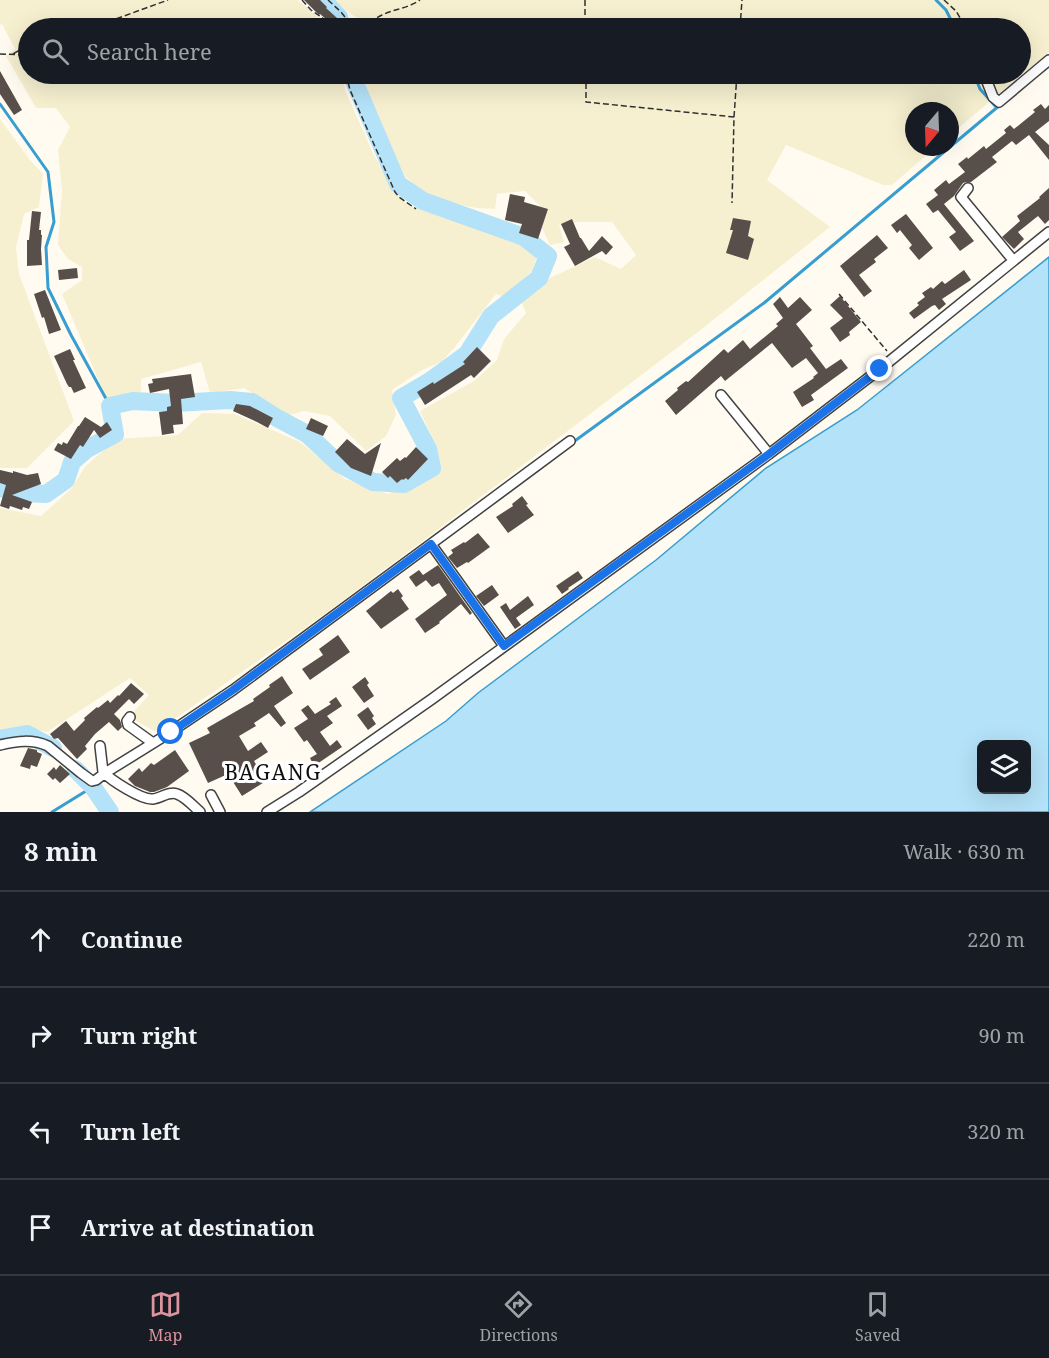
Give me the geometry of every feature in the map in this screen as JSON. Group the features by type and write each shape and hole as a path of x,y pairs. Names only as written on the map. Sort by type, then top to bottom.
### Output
{"street":[{"path":"1031,75 1049,60"},
{"path":"988,84 993,97 999,102 1020,84"},
{"path":"968,189 961,197 1013,260"},
{"path":"267,812 432,699 769,454 893,358 1049,232"},
{"path":"721,395 769,454"},
{"path":"0,745 35,741 48,746 92,781 96,780 233,690 435,548 570,441"},
{"path":"435,548 504,646"},
{"path":"130,717 127,721 128,725 153,743"},
{"path":"100,746 105,774 117,784 153,799 173,793 178,794 200,812"},
{"path":"211,795 220,812"}],"path":[{"path":"118,18 168,0"},
{"path":"302,0 323,18"},
{"path":"328,0 346,18"},
{"path":"376,18 413,5 420,0"},
{"path":"585,0 585,18"},
{"path":"741,18 742,0"},
{"path":"944,0 960,18"},
{"path":"13,54 18,51"},
{"path":"0,54 18,54"},
{"path":"348,84 395,192 416,209"},
{"path":"586,84 586,102 734,117"},
{"path":"732,203 736,84"},
{"path":"839,294 893,358"}],"shaded area":[{"path":"0,0 298,0 319,18 18,18 18,77 6,56 15,49 2,24 0,25"},
{"path":"333,0 1049,0 1049,52 1031,67 1031,18 357,18"},
{"path":"22,84 344,84 373,153 393,190 408,205 462,222 539,251 532,271 504,297 496,294 441,362 422,370 392,390 396,415 386,436 366,451 330,416 304,411 289,415 244,388 210,393 201,362 141,379 141,394 107,400 62,294 82,280 82,267 68,259 58,245 62,191 58,150 70,127 56,108 36,108"},
{"path":"364,84 1011,84 959,127 959,102 905,102 905,156 926,156 892,185 883,185 786,145 767,180 830,227 698,332 428,537 329,611 156,732 129,717 149,695 130,678 47,732 27,727 0,731 0,508 41,516 71,489 85,467 116,439 178,435 202,413 235,414 300,442 345,479 388,494 435,473 435,443 420,411 474,381 497,360 504,339 526,313 520,298 552,277 595,257 621,269 636,255 612,222 578,222 559,225 564,242 550,245 542,228 546,212 525,191 497,194 495,209 476,208 443,201 421,190 405,176 369,104"},
{"path":"0,119 43,174 39,207 24,214 16,247 19,274 74,421 27,468 0,468"}],"water":[{"path":"1049,257 1049,812 310,812 446,721 478,693 656,560 766,468 857,410"}],"building":[{"path":"304,0 320,0 337,18 325,18"},
{"path":"0,71 22,110 14,115 0,94"},
{"path":"1041,104 1045,109 1049,105 1049,121 1035,132 1049,145 1049,160 1029,135 1016,145 1012,141 992,157 997,162 971,182 963,183 954,196 944,204 974,241 960,251 949,237 956,232 938,210 933,213 926,204 938,195 934,190 946,180 949,184 965,172 958,164 984,146 986,149 1006,133 1004,130 1010,125 1014,129"},
{"path":"1049,188 1049,220 1045,224 1038,216 1018,232 1024,239 1014,249 1002,237 1020,221 1017,216"},
{"path":"510,194 525,197 524,202 548,209 538,239 519,233 522,224 505,220"},
{"path":"32,211 41,212 39,230 42,235 42,265 27,266 27,240 29,240"},
{"path":"906,214 933,248 919,260 909,248 912,245 900,230 897,233 891,225"},
{"path":"733,218 751,221 748,236 754,239 748,260 726,253 733,230 730,230"},
{"path":"572,219 580,238 589,251 602,236 613,247 606,255 602,251 575,266 564,247 570,244 561,224"},
{"path":"877,235 888,248 874,259 876,262 859,275 872,291 864,297 840,266"},
{"path":"77,268 78,278 59,280 58,270"},
{"path":"964,270 971,280 942,299 946,304 939,310 935,305 932,306 914,319 909,313 925,297 922,293 931,287 933,289 942,281 945,284"},
{"path":"45,290 61,330 49,334 34,294"},
{"path":"840,296 861,322 849,332 850,335 840,342 830,328 843,318 830,305"},
{"path":"780,297 788,308 800,297 812,310 796,324 813,346 810,348 826,369 841,359 848,368 811,395 814,400 802,407 793,392 818,373 806,358 792,368 772,343 725,381 721,376 676,415 665,401 678,390 677,388 686,381 688,382 724,349 728,353 743,340 750,349 778,326 776,324 783,318 773,304"},
{"path":"477,347 491,361 474,378 471,375 425,405 417,392 465,364 463,362"},
{"path":"70,349 86,388 74,393 67,384 54,356"},
{"path":"191,374 195,397 181,399 183,424 173,425 174,433 162,435 159,412 167,411 167,407 171,406 169,389 150,393 148,384 153,383 152,379"},
{"path":"236,404 250,406 273,418 268,428 233,411"},
{"path":"85,417 101,427 107,422 112,430 100,438 94,430 83,447 80,445 71,459 54,450 58,443 67,444"},
{"path":"311,418 328,426 323,436 306,429"},
{"path":"347,439 365,454 381,443 371,476 351,468 335,452"},
{"path":"416,447 428,459 408,480 402,479 397,483 382,472 397,458 400,461 406,458"},
{"path":"0,470 27,475 38,473 41,484 12,495 32,502 29,509 23,507 22,510 10,506 9,509 0,506 6,485 0,483"},
{"path":"522,496 534,515 508,533 496,517 513,506 512,504"},
{"path":"478,533 490,547 457,568 448,557 453,553 451,550"},
{"path":"438,565 472,613 470,615 461,604 425,633 415,619 447,595 439,583 432,587 426,580 416,587 409,577 419,570 423,575"},
{"path":"578,571 583,578 562,594 556,586"},
{"path":"492,585 499,595 484,606 476,596"},
{"path":"398,589 409,609 381,629 366,611 391,591 393,593"},
{"path":"528,596 534,605 516,618 521,625 515,629 500,607 506,603 510,610"},
{"path":"338,635 350,652 310,680 302,669 323,655 319,649"},
{"path":"282,676 293,693 274,706 286,723 281,727 269,713 254,723 256,726 239,736 248,751 261,742 268,752 254,761 266,781 242,796 228,774 208,783 189,743 210,733 207,728 254,701 253,699"},
{"path":"365,677 374,696 364,703 352,687"},
{"path":"131,683 144,694 134,704 129,699 114,714 120,720 122,727 118,731 109,722 95,734 85,746 87,749 77,759 58,738 54,739 50,734 66,721 74,731 97,707 108,700 110,703"},
{"path":"336,697 342,706 327,716 333,723 320,732 330,746 337,740 342,747 314,766 310,758 317,754 294,728 308,719 301,710 308,705 315,714 331,704 329,702"},
{"path":"368,707 376,724 368,730 357,715"},
{"path":"28,748 42,754 37,767 31,765 30,769 20,766"},
{"path":"175,750 189,771 167,787 150,792 135,786 128,779 139,768 142,772 151,763 154,765"},
{"path":"60,765 70,774 60,783 47,774 54,767 56,770"}],"waterway":[{"path":"323,0 339,18"},
{"path":"936,0 950,18"},
{"path":"1040,73 1049,66"},
{"path":"0,488 23,493 46,494 66,480 72,462 87,449 115,434 110,406 133,401 175,403 230,400 252,402 307,434 338,463 373,482 404,484 432,468 428,449 401,398 430,381 467,354 491,316 539,278 548,256 524,237 423,201 398,184 355,84"},
{"path":"978,84 997,108"},
{"path":"0,104 48,172 54,222 46,247 48,288 110,406"},
{"path":"572,443 764,303 1000,105"},
{"path":"0,739 27,734 53,748"},
{"path":"75,769 93,787 110,812"},
{"path":"52,812 99,783"}],"district":[{"name":"BAGANG","path":"273,772"}],"route":[{"path":"171,732 233,690 431,544 504,646 769,454 880,369"}]}
